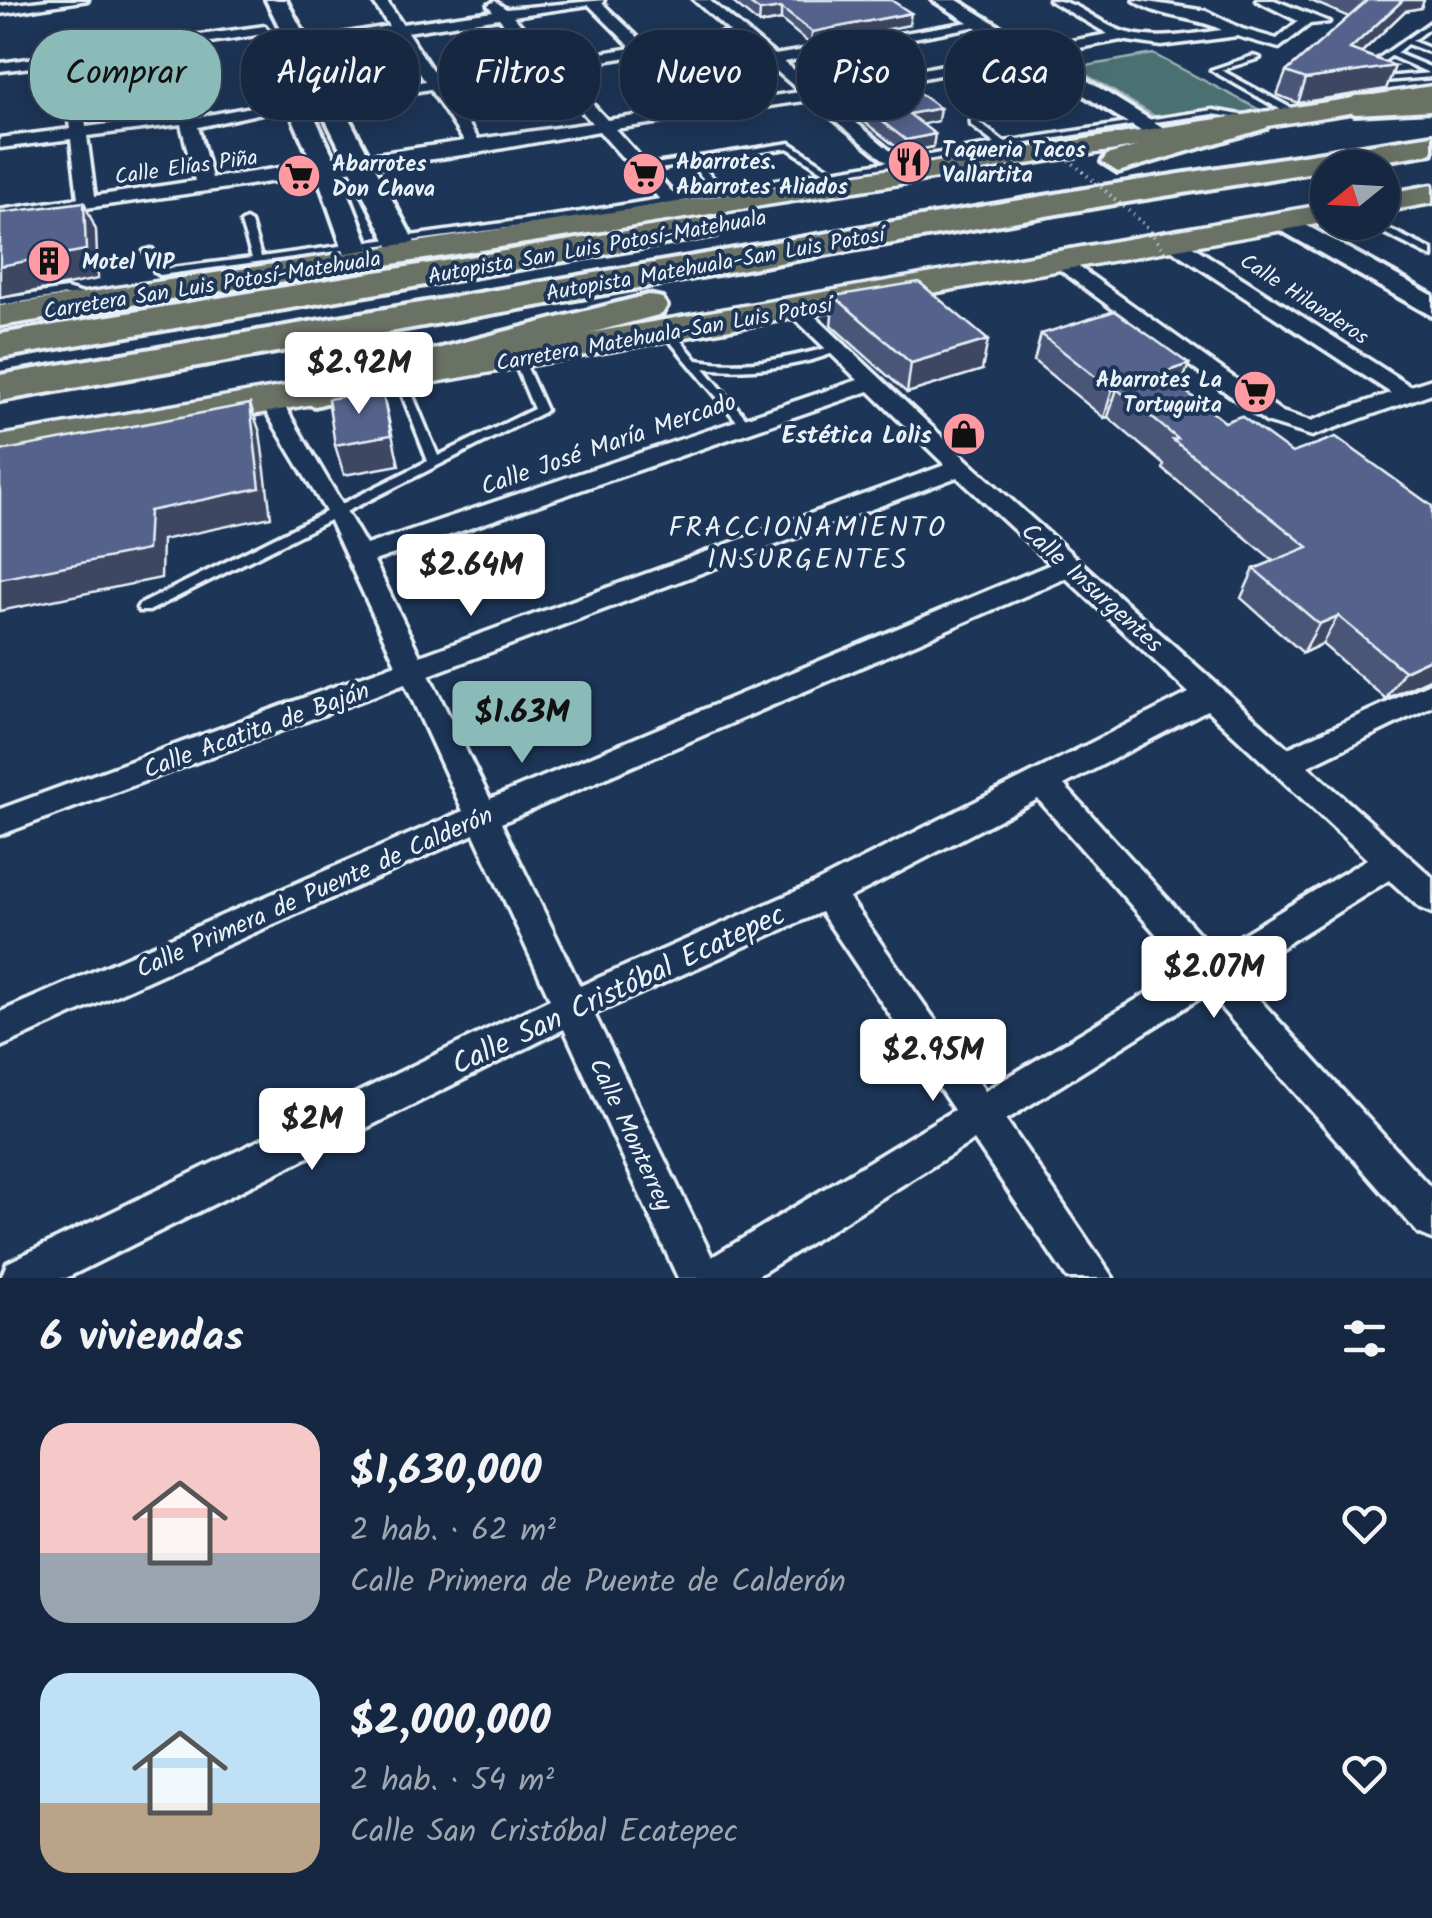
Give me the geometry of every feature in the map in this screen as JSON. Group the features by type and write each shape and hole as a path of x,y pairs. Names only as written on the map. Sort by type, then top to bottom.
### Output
{"highway":[{"path":"1355,106 1432,102"},
{"name":"Autopista San Luis Potosí-Matehuala","path":"0,346 109,314 1432,112"},
{"path":"1118,162 1259,121"},
{"name":"Autopista Matehuala-San Luis Potosí","path":"1395,150 1432,144"},
{"path":"1400,157 1432,156"},
{"name":"Autopista Matehuala-San Luis Potosí","path":"0,388 960,220 1310,164"},
{"path":"315,393 370,375 938,235 960,220"}],"main road":[{"name":"Carretera San Luis Potosí-Matehuala","path":"0,316 109,314 358,254 552,230 673,204 1152,128 1259,121 1432,93"},
{"path":"1400,200 1432,194"},
{"path":"552,230 581,215"},
{"name":"Carretera Matehuala-San Luis Potosí","path":"0,448 1058,261 1169,247 1310,217"}],"street":[{"path":"0,10 81,0"},
{"path":"252,0 265,30"},
{"path":"276,0 293,30"},
{"path":"380,0 399,30 594,0 623,30"},
{"path":"490,0 517,30"},
{"path":"702,0 738,30"},
{"path":"943,0 991,30"},
{"path":"1056,0 1121,36 1162,42 1237,32"},
{"path":"1141,0 1165,12 1202,14 1237,32 1279,44 1314,21 1263,0"},
{"path":"777,59 981,24"},
{"name":"Calle Elías Piña","path":"1084,43 1121,36"},
{"path":"419,61 476,148"},
{"path":"0,67 30,63"},
{"path":"777,63 797,79"},
{"path":"419,88 439,85"},
{"path":"1084,87 1152,128"},
{"path":"74,120 87,203"},
{"path":"0,143 191,120 205,186"},
{"path":"306,120 358,254"},
{"path":"341,120 404,247"},
{"path":"598,120 673,204"},
{"name":"Calle Elías Piña","path":"0,215 653,120"},
{"path":"847,120 904,169"},
{"path":"1284,222 1432,308"},
{"name":"Calle Hilanderos","path":"1169,247 1408,395"},
{"path":"1058,261 1274,417 1312,429 1432,386"},
{"name":"Calle Insurgentes","path":"796,310 961,467 1432,898"},
{"path":"1102,327 1135,316"},
{"name":"Calle José María Mercado","path":"359,557 874,382"},
{"name":"Calle Monterrey","path":"270,400 337,510 700,1278"},
{"name":"Calle Acatita de Baján","path":"0,822 961,467"},
{"name":"Calle Primera de Puente de Calderón","path":"0,1030 481,817 1071,566"},
{"path":"1286,762 1432,693"},
{"name":"Calle San Cristóbal Ecatepec","path":"22,1278 571,1006 827,893 1210,694"},
{"path":"1042,782 1432,1219"},
{"path":"716,1278 1392,861"},
{"path":"827,893 1092,1278"}],"lane":[{"path":"1431,26 1365,72 1384,79 1432,73"},
{"path":"1407,42 1432,51"},
{"path":"1392,54 1432,73"},
{"path":"1256,58 1215,70 1297,115"},
{"path":"974,120 1002,145"},
{"path":"404,247 832,174 904,169 1002,145 1152,128"},
{"path":"642,169 790,145 832,174"},
{"path":"692,161 721,192"},
{"path":"246,224 257,260"},
{"path":"1400,238 1432,254"},
{"path":"148,251 160,272 257,260 358,254"},
{"path":"0,302 66,292 109,314"},
{"path":"668,332 746,426"},
{"path":"694,363 744,370 773,367 838,348"},
{"path":"144,608 540,410 518,358"},
{"path":"401,379 435,464"}],"path":[{"path":"1050,142 1169,247"}],"green space":[{"path":"1153,54 1264,112 1171,126 1084,73 1084,66"}],"building":[{"path":"745,0 891,0 911,13 809,30 781,8 760,11"},
{"path":"1368,0 1403,0 1350,49 1395,66 1306,79 1286,72"},
{"path":"925,97 940,108 925,111"},
{"path":"880,120 917,120 935,134 906,140"},
{"path":"84,202 86,250 0,266 0,213"},
{"path":"919,282 988,340 911,363 834,296"},
{"path":"1115,311 1189,364 1162,373 1225,422 1241,416 1292,453 1336,437 1432,506 1432,658 1404,671 1338,616 1319,624 1254,569 1308,547 1173,440 1178,439 1117,389 1112,390 1041,334"},
{"path":"382,390 391,435 335,445 328,399"},
{"path":"250,404 260,488 149,511 147,550 0,579 0,451"}],"place":[{"name":"Taqueria Tacos Vallartita","path":"909,162"},
{"name":"Abarrotes. Abarrotes Aliados","path":"644,174"},
{"name":"Abarrotes Don Chava","path":"299,176"},
{"name":"Motel VIP","path":"49,261"},
{"name":"Abarrotes La Tortuguita","path":"1255,392"},
{"name":"Estética Lolis","path":"964,434"}],"district":[{"name":"FRACCIONAMIENTO INSURGENTES","path":"808,542"}]}
